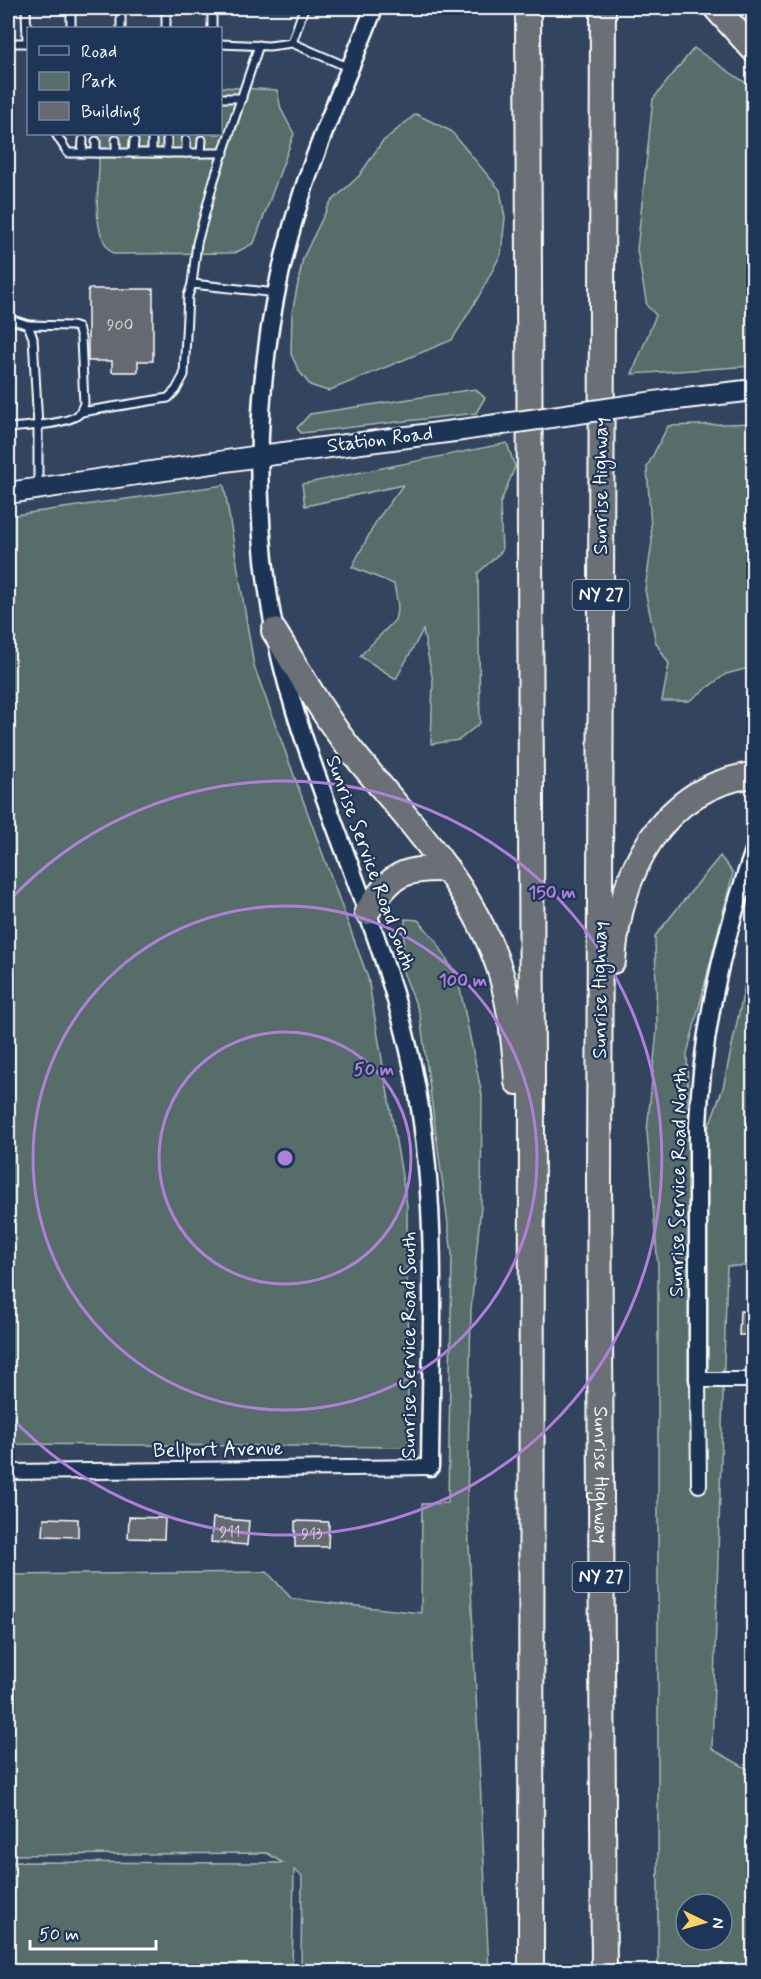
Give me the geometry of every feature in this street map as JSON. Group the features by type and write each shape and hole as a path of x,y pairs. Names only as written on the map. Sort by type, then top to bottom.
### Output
{"highway":[{"path":"528,8 531,1971"},
{"name":"Sunrise Highway","path":"603,8 599,1182 604,1971"},
{"path":"716,8 753,50"},
{"path":"274,631 326,716 447,869 464,894 491,948 508,1002 513,1034 516,1066 516,1135 531,1262"},
{"path":"599,1182 614,948 617,926 631,875 652,837 665,820 682,805 711,786 753,775"},
{"path":"367,912 380,892 402,873 426,868 447,869"}],"main road":[{"name":"Station Road","path":"8,493 260,456 753,390"}],"street":[{"name":"Sunrise Service Road South","path":"374,8 328,122 292,227 277,293 265,367 260,456 265,562 274,631 297,718 387,968 403,1024 421,1113 427,1162 432,1266 430,1467"},
{"name":"Sunrise Service Road North","path":"699,1485 699,1088 706,1031 723,946 753,851"},
{"path":"698,1380 753,1380"},
{"name":"Bellport Avenue","path":"8,1472 430,1467"}],"lane":[{"path":"26,8 27,27"},
{"path":"71,8 71,27"},
{"path":"121,8 121,27"},
{"path":"166,8 166,27"},
{"path":"212,8 212,27"},
{"path":"292,43 304,8"},
{"path":"8,43 27,43"},
{"path":"222,44 292,43 350,68"},
{"path":"81,412 168,398 176,390 184,375 188,296 192,284 197,243 259,45"},
{"path":"222,98 242,98"},
{"path":"57,135 68,153 224,153"},
{"path":"82,153 83,140"},
{"path":"116,140 116,153"},
{"path":"152,140 152,153"},
{"path":"167,140 167,153"},
{"path":"186,140 186,153"},
{"path":"201,153 202,140"},
{"path":"96,141 96,153"},
{"path":"133,153 134,141"},
{"path":"192,284 277,293"},
{"path":"8,320 28,326 78,328 81,338 84,404 81,412 75,417 38,426 8,428"},
{"path":"28,326 33,338 38,426 38,488"}],"green space":[{"path":"694,48 753,88 753,366 632,374 656,315 647,306 637,250 653,99"},
{"path":"222,87 277,90 281,109 294,134 254,243 235,253 113,254 101,236 97,214 98,135 222,135"},
{"path":"416,114 451,131 500,190 505,218 501,254 452,340 328,391 310,385 299,371 291,354 292,313 303,258 330,203 359,176 382,142"},
{"path":"475,389 485,398 476,413 301,433 297,428 310,414"},
{"path":"753,423 753,667 726,674 689,701 662,701 669,664 656,643 645,590 652,542 647,467 668,426"},
{"path":"507,443 515,467 500,504 502,551 478,573 480,723 459,740 431,744 433,681 423,630 396,679 360,656 395,620 398,606 394,584 352,567 377,520 403,485 305,506 302,484"},
{"path":"224,485 254,666 368,978 407,1205 408,1447 8,1444 8,516"},
{"path":"720,856 733,873 687,1054 690,1176 723,1088 753,947 753,1266 727,1266 712,1749 753,1772 753,1971 658,1971 658,1267 647,1131 657,1030 655,936"},
{"path":"405,919 418,920 436,941 458,979 482,1095 481,1206 471,1309 467,1503 489,1971 301,1971 302,1876 294,1870 292,1971 8,1971 8,1862 283,1863 267,1853 8,1855 8,1575 267,1572 292,1599 421,1613 422,1504 448,1503 452,1254 420,1015 402,969"}],"building":[{"path":"88,289 153,289 153,361 138,361 138,372 112,372 112,361 88,361"},
{"path":"740,1311 753,1312 753,1335 739,1335"},
{"path":"129,1517 165,1518 164,1539 128,1538"},
{"path":"44,1518 78,1519 78,1537 43,1536"},
{"path":"213,1518 249,1521 247,1545 211,1542"},
{"path":"295,1521 329,1522 328,1547 295,1547"}]}
